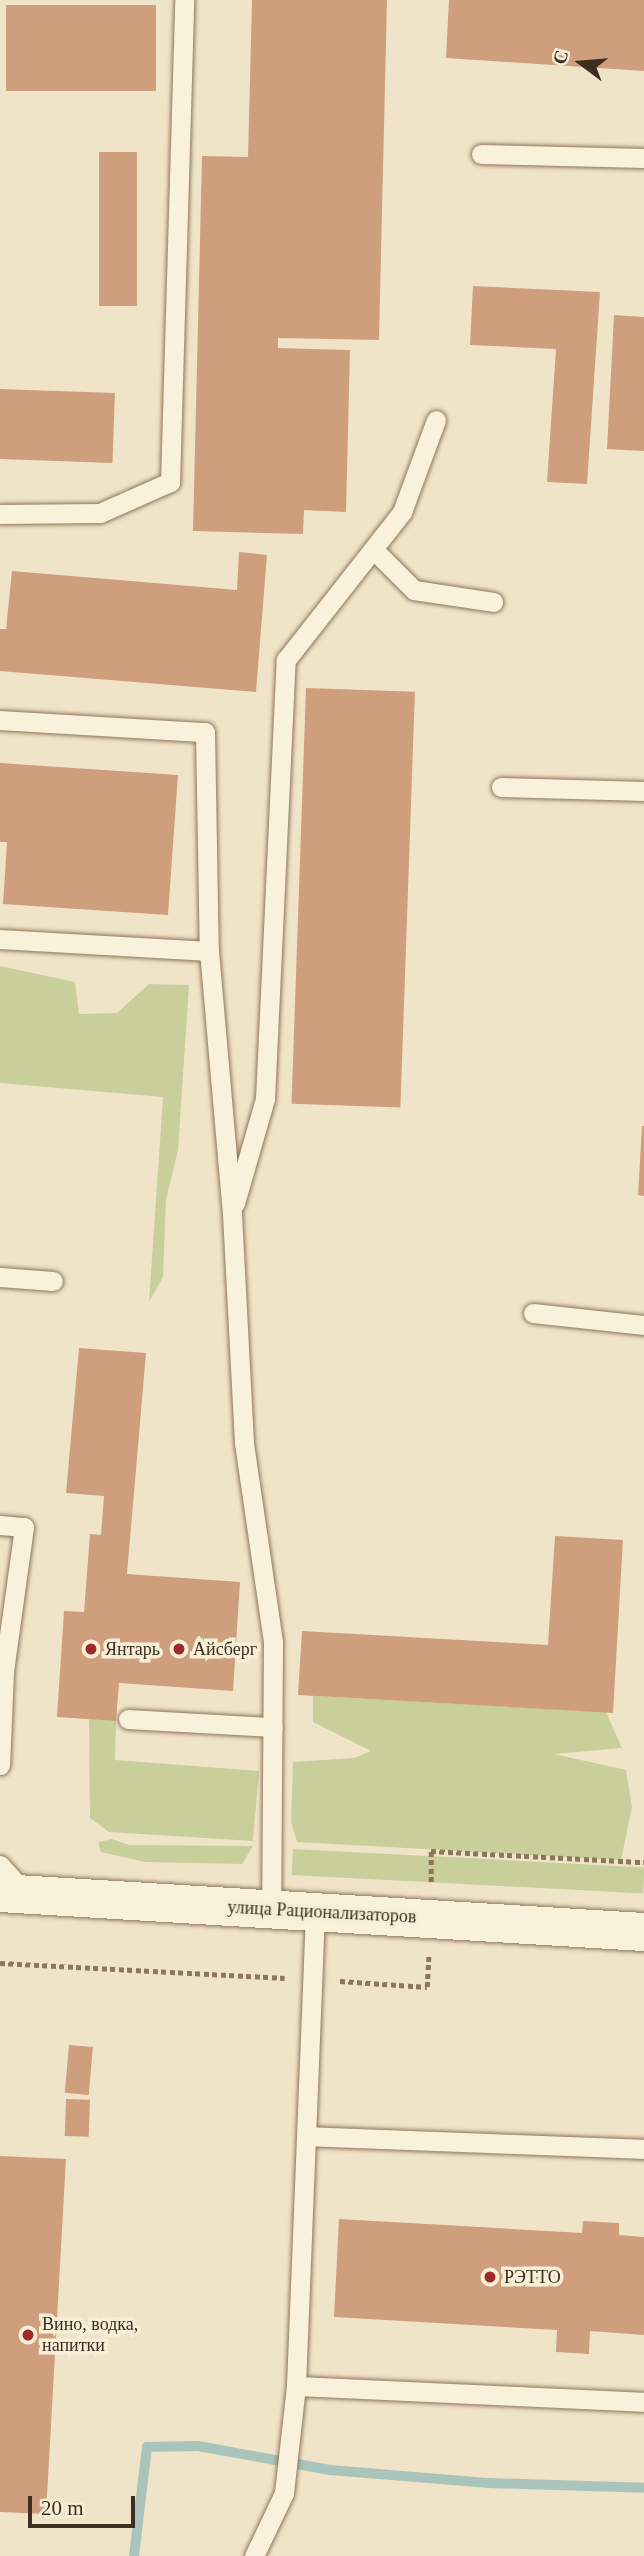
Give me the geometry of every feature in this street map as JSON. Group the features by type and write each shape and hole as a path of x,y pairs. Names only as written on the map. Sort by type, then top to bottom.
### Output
{"main road":[{"name":"улица Рационализаторов","path":"13,1894 644,1931"}],"lane":[{"path":"0,514 100,513 170,482 184,0"},
{"path":"481,154 644,158"},
{"path":"232,1214 265,1099 286,660 402,512 436,420"},
{"path":"373,549 414,590 493,602"},
{"path":"0,720 205,732 209,951 232,1214 244,1443 273,1643 271,1909"},
{"path":"501,787 644,791"},
{"path":"0,939 209,951"},
{"path":"0,1277 53,1281"},
{"path":"533,1313 644,1325"},
{"path":"0,1525 24,1527 2,1672 0,1765"},
{"path":"128,1720 273,1727"},
{"path":"0,1865 13,1894"},
{"path":"254,2556 284,2493 296,2386 310,1979 315,1912"},
{"path":"306,2136 644,2149"},
{"path":"296,2386 644,2402"}],"path":[{"path":"0,1963 427,1987 431,1851 644,1862"}],"green space":[{"path":"0,966 75,982 79,1014 117,1013 149,984 189,985 178,1150 166,1200 163,1277 149,1302 163,1097 0,1083"},
{"path":"313,1696 606,1712 622,1748 554,1754 626,1770 632,1807 621,1860 297,1842 291,1822 293,1762 354,1758 371,1751 313,1722"},
{"path":"89,1719 116,1721 115,1760 259,1771 253,1841 109,1832 90,1818"},
{"path":"112,1839 129,1845 253,1846 242,1864 145,1862 101,1852 98,1842"},
{"path":"293,1849 644,1867 643,1893 292,1875"}],"building":[{"path":"252,0 387,0 379,340 278,338 278,348 350,350 346,512 304,510 303,534 193,531 202,156 248,157"},
{"path":"449,0 644,0 644,71 446,58"},
{"path":"6,5 156,5 156,91 6,91"},
{"path":"99,152 137,152 137,306 99,306"},
{"path":"473,286 600,292 587,484 547,482 556,349 470,345"},
{"path":"614,315 644,317 644,451 607,449"},
{"path":"0,389 115,393 112,463 0,459"},
{"path":"239,552 267,555 256,692 0,671 0,629 6,629 12,571 237,590"},
{"path":"306,688 415,692 400,1108 291,1104"},
{"path":"0,763 178,775 168,915 3,904 7,842 0,842"},
{"path":"644,1126 644,1196 638,1195"},
{"path":"79,1348 146,1353 127,1574 240,1582 233,1691 119,1683 116,1721 57,1717 64,1611 84,1612 90,1534 101,1535 104,1496 66,1493"},
{"path":"555,1536 623,1540 613,1713 298,1695 302,1631 548,1645"},
{"path":"69,2045 93,2047 89,2095 65,2093"},
{"path":"66,2099 90,2100 89,2137 65,2136"},
{"name":"Вино, водка, напитки","path":"0,2156 66,2159 46,2514 0,2512"},
{"name":"РЭТТО","path":"339,2219 582,2233 583,2221 619,2223 619,2235 644,2237 644,2335 590,2331 589,2354 556,2352 557,2330 334,2317"}],"waterway":[{"path":"134,2556 147,2447 198,2446 330,2470 489,2483 644,2488"}],"place":[{"name":"Янтарь","path":"91,1649"},
{"name":"Айсберг","path":"179,1649"},
{"name":"РЭТТО","path":"490,2277"},
{"name":"Вино, водка, напитки","path":"28,2335"}]}
